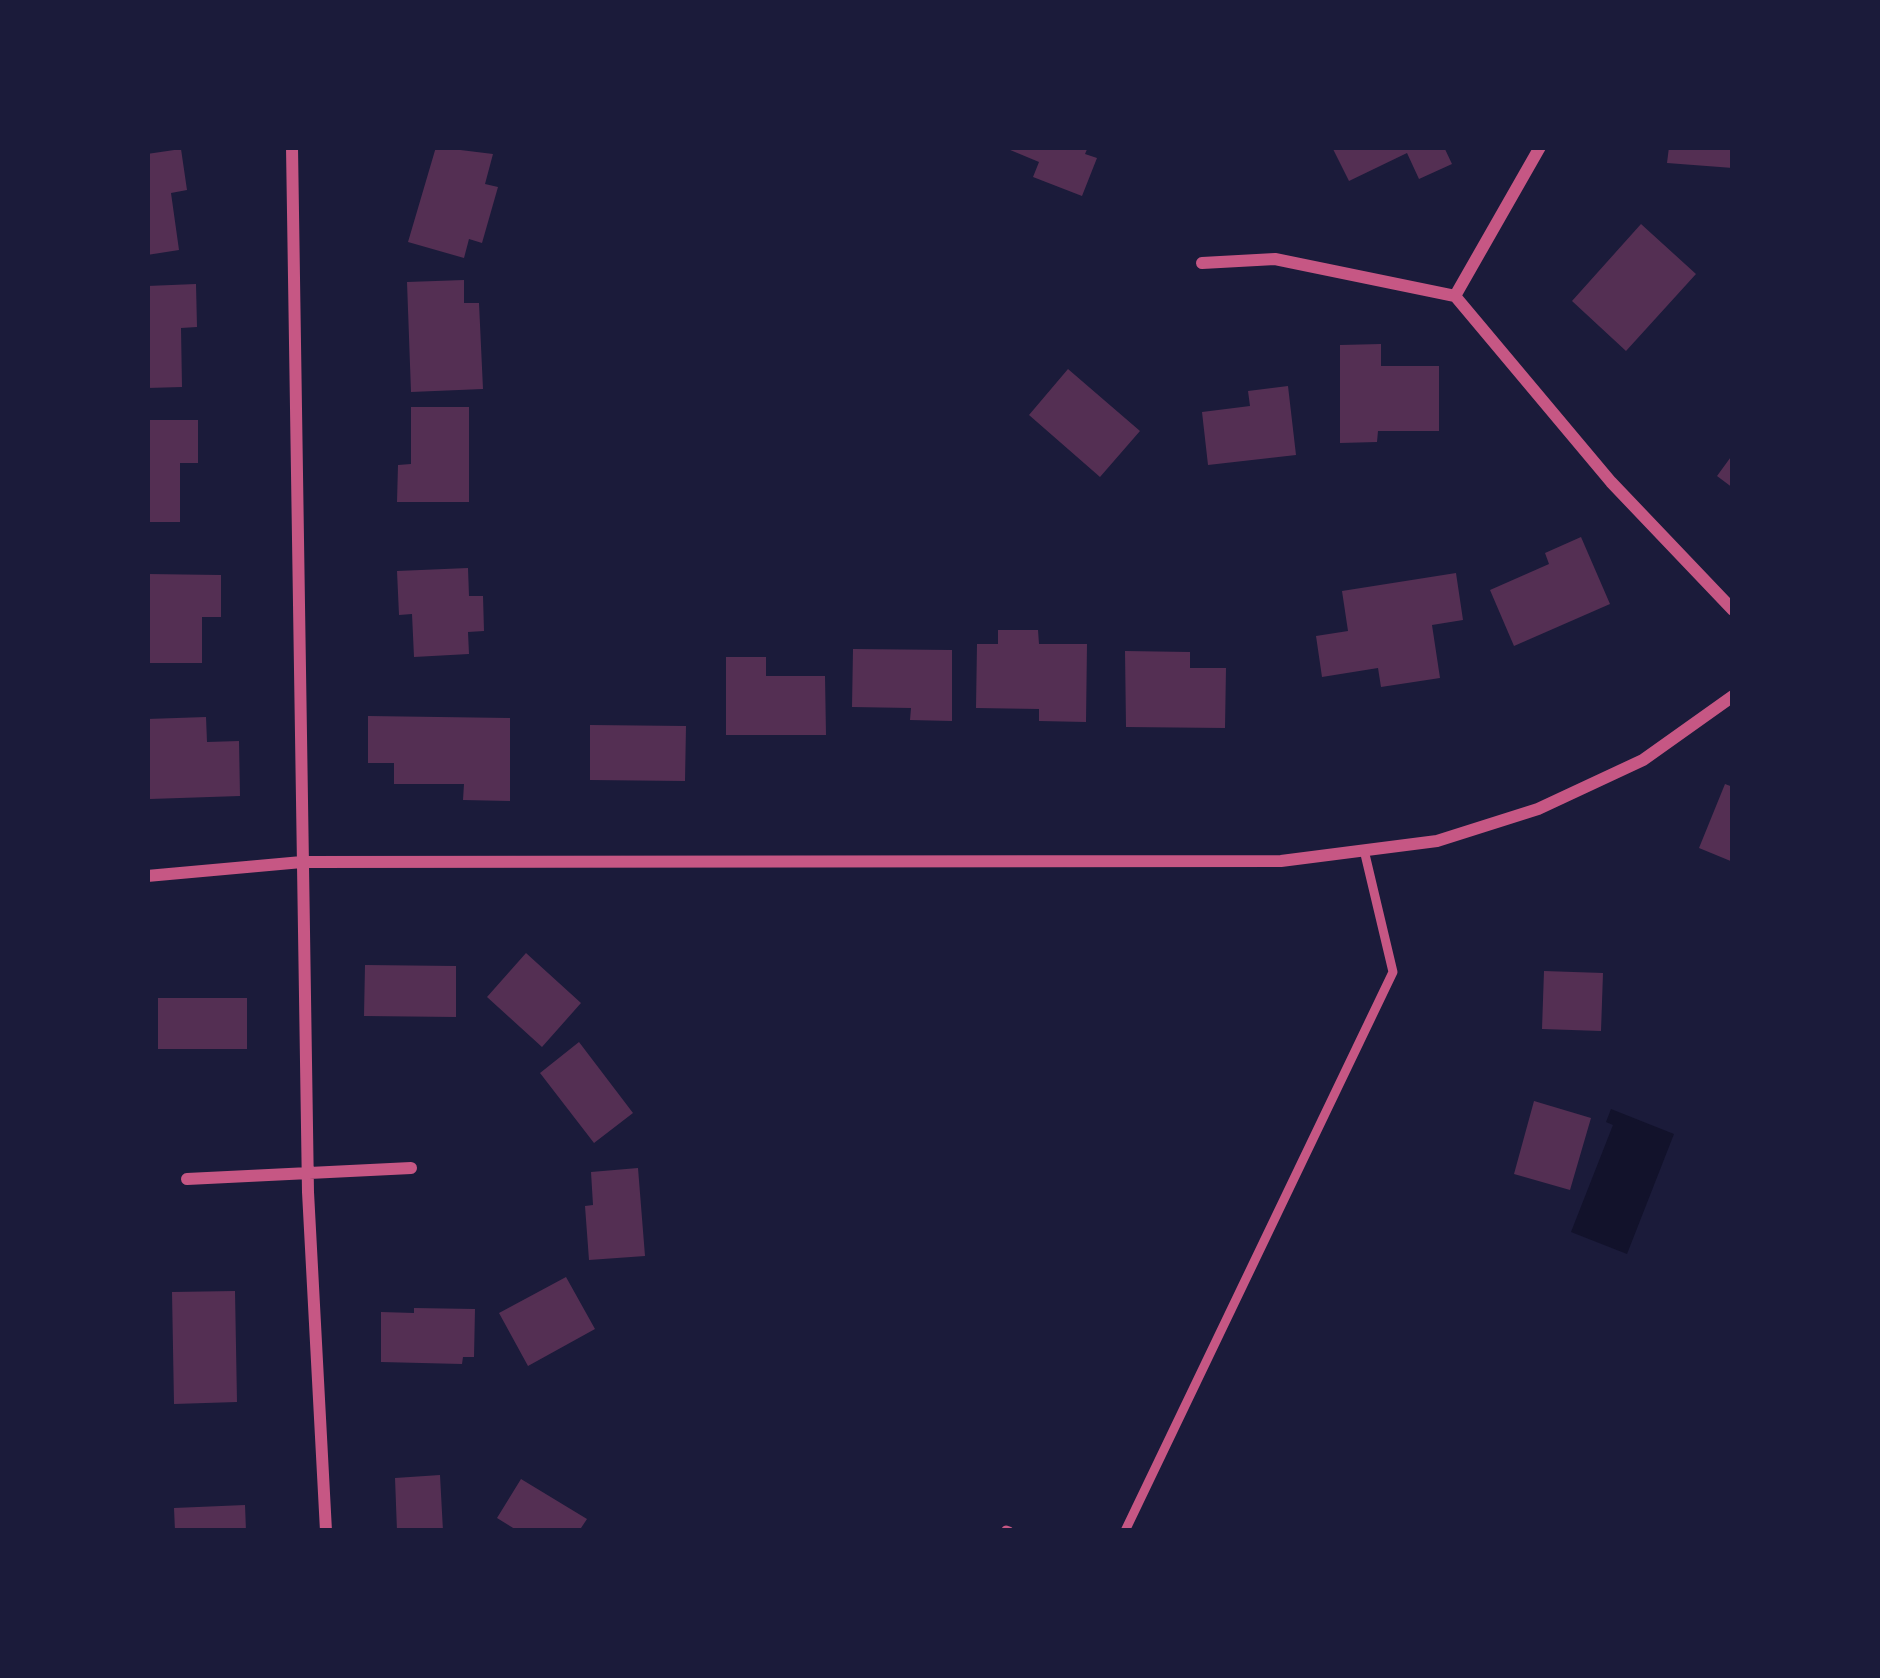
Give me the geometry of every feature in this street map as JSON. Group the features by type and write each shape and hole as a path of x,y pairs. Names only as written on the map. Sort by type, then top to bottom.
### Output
{"street":[{"path":"292,147 308,1172 326,1531"},
{"path":"1455,296 1540,147"},
{"path":"1202,263 1275,260 1455,296 1611,482 1733,610"},
{"path":"147,876 302,862 1281,861 1436,841 1538,809 1643,760 1733,696"},
{"path":"187,1179 411,1168"}],"lane":[{"path":"1125,1531 1393,971 1364,850"}],"shaded area":[{"path":"1611,1109 1674,1134 1627,1254 1571,1232 1613,1125 1606,1122"}],"building":[{"path":"436,147 493,154 485,184 498,187 482,243 469,239 464,258 408,242"},
{"path":"1003,147 1088,147 1085,154 1097,158 1082,196 1033,177 1039,162"},
{"path":"1332,147 1444,147 1452,164 1419,179 1407,153 1349,181"},
{"path":"1669,147 1733,147 1733,168 1667,163"},
{"path":"181,149 187,190 171,193 179,250 147,255 147,154"},
{"path":"1641,224 1696,274 1626,351 1572,301"},
{"path":"464,280 464,303 479,303 483,389 411,392 407,282"},
{"path":"196,284 197,327 181,328 182,387 147,388 147,286"},
{"path":"1381,344 1381,366 1439,366 1439,431 1378,431 1377,442 1340,443 1340,345"},
{"path":"1068,369 1140,431 1100,477 1029,415"},
{"path":"1288,386 1296,455 1208,465 1202,412 1250,406 1248,391"},
{"path":"411,407 469,407 469,502 397,502 398,465 411,464"},
{"path":"147,420 198,420 198,463 180,463 180,522 147,522"},
{"path":"1733,454 1733,488 1717,476"},
{"path":"1581,537 1610,604 1514,646 1490,590 1549,564 1545,553"},
{"path":"468,568 469,596 483,596 484,631 468,632 469,654 414,657 412,614 399,615 397,571"},
{"path":"1456,573 1463,620 1432,625 1440,678 1381,687 1378,668 1322,677 1316,636 1348,631 1342,591"},
{"path":"147,574 221,575 221,617 202,617 202,663 147,663"},
{"path":"998,630 1038,630 1039,644 1087,644 1086,722 1039,721 1039,709 976,708 977,644 998,644"},
{"path":"853,649 952,650 952,721 910,720 911,708 852,707"},
{"path":"1125,651 1190,652 1190,668 1226,668 1225,728 1126,727"},
{"path":"726,657 766,657 766,676 825,676 826,735 726,735"},
{"path":"368,716 510,718 510,801 463,800 464,784 394,784 394,763 368,763"},
{"path":"206,717 207,742 239,741 240,796 150,799 147,719"},
{"path":"590,725 686,726 685,781 590,780"},
{"path":"1725,784 1733,787 1733,862 1699,848"},
{"path":"526,953 581,1003 542,1047 487,997"},
{"path":"365,965 456,966 456,1017 364,1016"},
{"path":"1544,971 1603,973 1601,1031 1542,1029"},
{"path":"158,998 247,998 247,1049 158,1049"},
{"path":"579,1042 633,1113 594,1143 540,1073"},
{"path":"1534,1101 1591,1118 1570,1190 1514,1174"},
{"path":"638,1168 645,1256 589,1260 585,1206 593,1205 591,1172"},
{"path":"566,1277 595,1329 528,1366 499,1313"},
{"path":"235,1291 237,1402 174,1404 172,1292"},
{"path":"414,1308 475,1309 474,1357 463,1357 462,1364 381,1362 381,1312 414,1313"},
{"path":"440,1475 443,1531 397,1531 395,1478"},
{"path":"521,1479 587,1519 579,1531 518,1531 497,1518"},
{"path":"245,1505 246,1531 175,1531 174,1508"}]}
